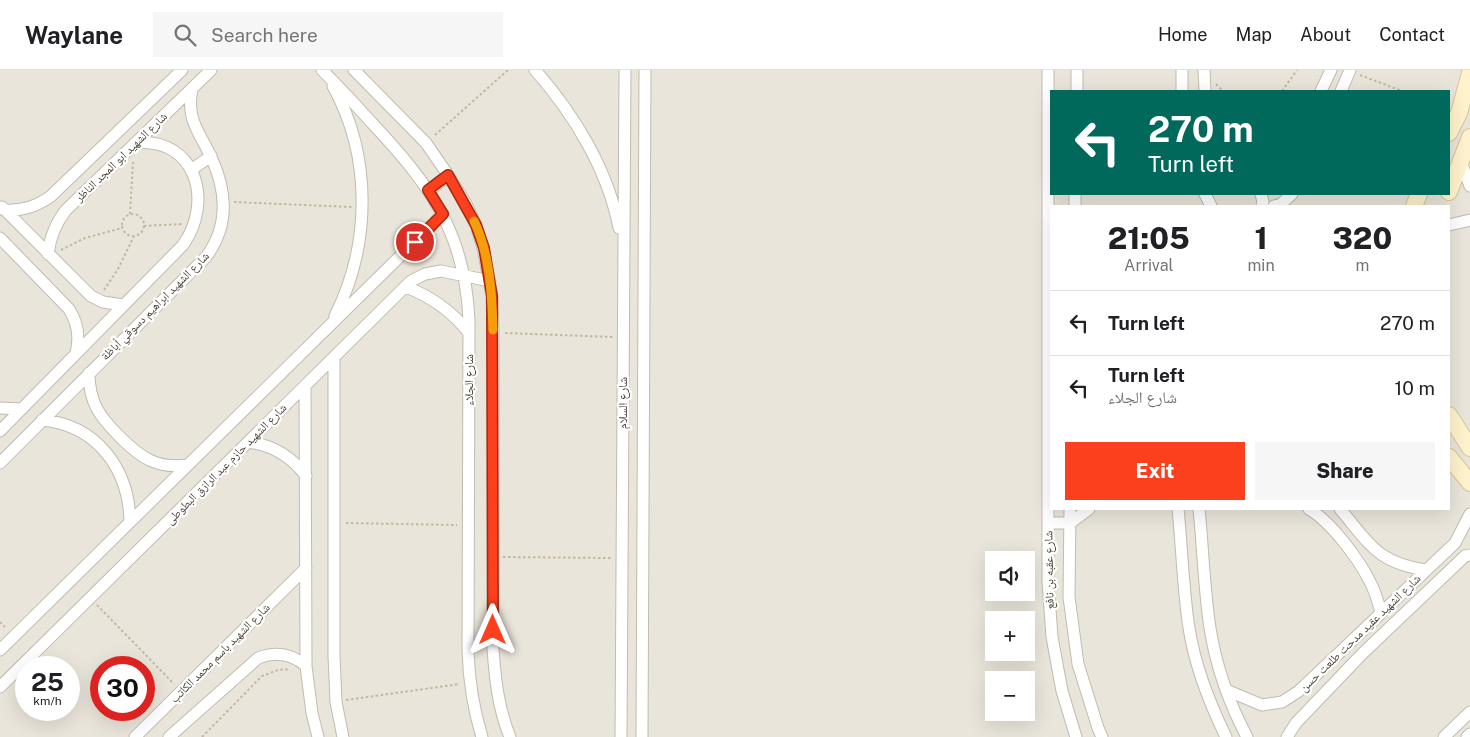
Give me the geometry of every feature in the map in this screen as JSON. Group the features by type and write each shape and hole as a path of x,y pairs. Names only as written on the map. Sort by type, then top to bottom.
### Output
{"street":[{"name":"شارع الشهيد ابو المجد الناظر","path":"2,208 24,209 43,202 51,196 182,70"},
{"name":"شارع الشهيد ابو المجد الناظر","path":"49,255 51,235 66,210 211,70"},
{"name":"شارع الجلاء","path":"354,70 426,143 448,175 476,225 484,248 490,281 493,333 493,648 496,687 505,725 510,737"},
{"path":"535,70 570,114 588,146 604,180 617,215 624,252 645,252"},
{"name":"شارع السلام","path":"621,737 625,70"},
{"name":"شارع السلام","path":"642,737 645,70"},
{"name":"شارع عقبه بن نافع","path":"1048,70 1048,584 1052,638 1062,691 1076,737"},
{"path":"1077,70 1077,90"},
{"path":"1182,70 1182,90"},
{"path":"1204,70 1205,90"},
{"path":"1321,90 1331,70"},
{"path":"1341,90 1350,70"},
{"path":"324,72 337,94 354,138 362,184 363,207 359,248 354,267 343,299 331,324"},
{"name":"شارع الجلاء","path":"324,72 406,158 443,214 456,244 465,276 469,334 468,651 474,711 482,737"},
{"path":"1450,131 1458,113 1470,72"},
{"name":"شارع الشهيد ابراهيم دسوقي أباظة","path":"0,463 206,256 218,234 223,218 224,201 220,178 191,118 190,98 192,89"},
{"path":"1450,189 1462,162 1470,137"},
{"name":"شارع الشهيد ابراهيم دسوقي أباظة","path":"0,431 190,236 199,204 196,183 191,170 182,158 167,148 151,143 135,143"},
{"path":"191,170 211,156"},
{"path":"1462,162 1470,186"},
{"path":"428,190 448,175"},
{"path":"1277,205 1291,195"},
{"path":"2,208 80,286 97,299 110,304 124,305"},
{"name":"شارع الشهيد حازم عبد الرازق البطوطى","path":"0,650 443,214"},
{"path":"1450,224 1470,220"},
{"path":"0,238 69,309 78,330 76,353"},
{"name":"شارع الشهيد حازم عبد الرازق البطوطى","path":"0,687 406,286 418,277 433,271 449,271 490,281"},
{"path":"406,286 441,305 451,313 469,334"},
{"path":"334,357 334,656 336,702 343,737"},
{"path":"89,373 90,392 97,410 109,426 136,452 144,458 161,464 170,466 188,465"},
{"path":"305,386 306,669 312,713 318,737"},
{"path":"0,408 22,409"},
{"path":"1450,417 1470,448"},
{"path":"42,420 63,424 82,432 112,460 123,479 126,489 129,500 130,522"},
{"path":"248,442 276,450 293,461 306,476"},
{"path":"1450,458 1470,483"},
{"name":"شارع عقبه بن نافع","path":"1070,510 1069,597 1078,664 1102,737"},
{"path":"1048,523 1070,523 1088,510"},
{"path":"1178,510 1189,628 1197,667 1210,704 1226,737"},
{"path":"1199,510 1210,627 1216,657 1236,716 1247,737"},
{"path":"1310,510 1330,526 1359,563 1372,587 1381,613"},
{"path":"1341,510 1376,552 1408,568 1425,570"},
{"name":"شارع الشهيد عقيد مدحت طلعت حسن","path":"1226,690 1262,705 1282,702 1299,691 1455,543 1470,514"},
{"name":"شارع الشهيد عقيد مدحت طلعت حسن","path":"1287,737 1296,723 1349,667 1465,556 1470,555"},
{"name":"شارع الشهيد باسم محمد الكاتب","path":"134,737 306,568"},
{"path":"1402,593 1413,605"},
{"name":"شارع الشهيد باسم محمد الكاتب","path":"169,737 258,658 265,655 280,654 294,658 306,669"},
{"path":"1444,737 1470,712"},
{"path":"1467,737 1470,734"}],"path":[{"path":"426,143 508,70"},
{"path":"1283,90 1297,70"},
{"path":"1350,70 1400,90"},
{"path":"134,236 125,233 122,228 123,221 130,214 135,143"},
{"path":"224,201 363,207"},
{"path":"97,299 118,269 134,236 141,233 144,226 143,219 140,216 130,214"},
{"path":"144,226 170,225 196,220"},
{"path":"49,255 85,238 122,228"},
{"path":"493,333 623,337"},
{"path":"334,523 468,526"},
{"path":"493,557 622,558"},
{"path":"90,598 181,691"},
{"path":"202,737 262,676 278,670 306,669"},
{"path":"336,702 470,682"}],"shaded area":[{"path":"0,70 1470,70 1470,737 0,737"}],"slow traffic":[{"path":"474,221 484,248 490,281 493,330"}],"route":[{"path":"415,242 443,214 428,190 448,175 466,204 476,225 484,248 492,296 493,630"}]}
